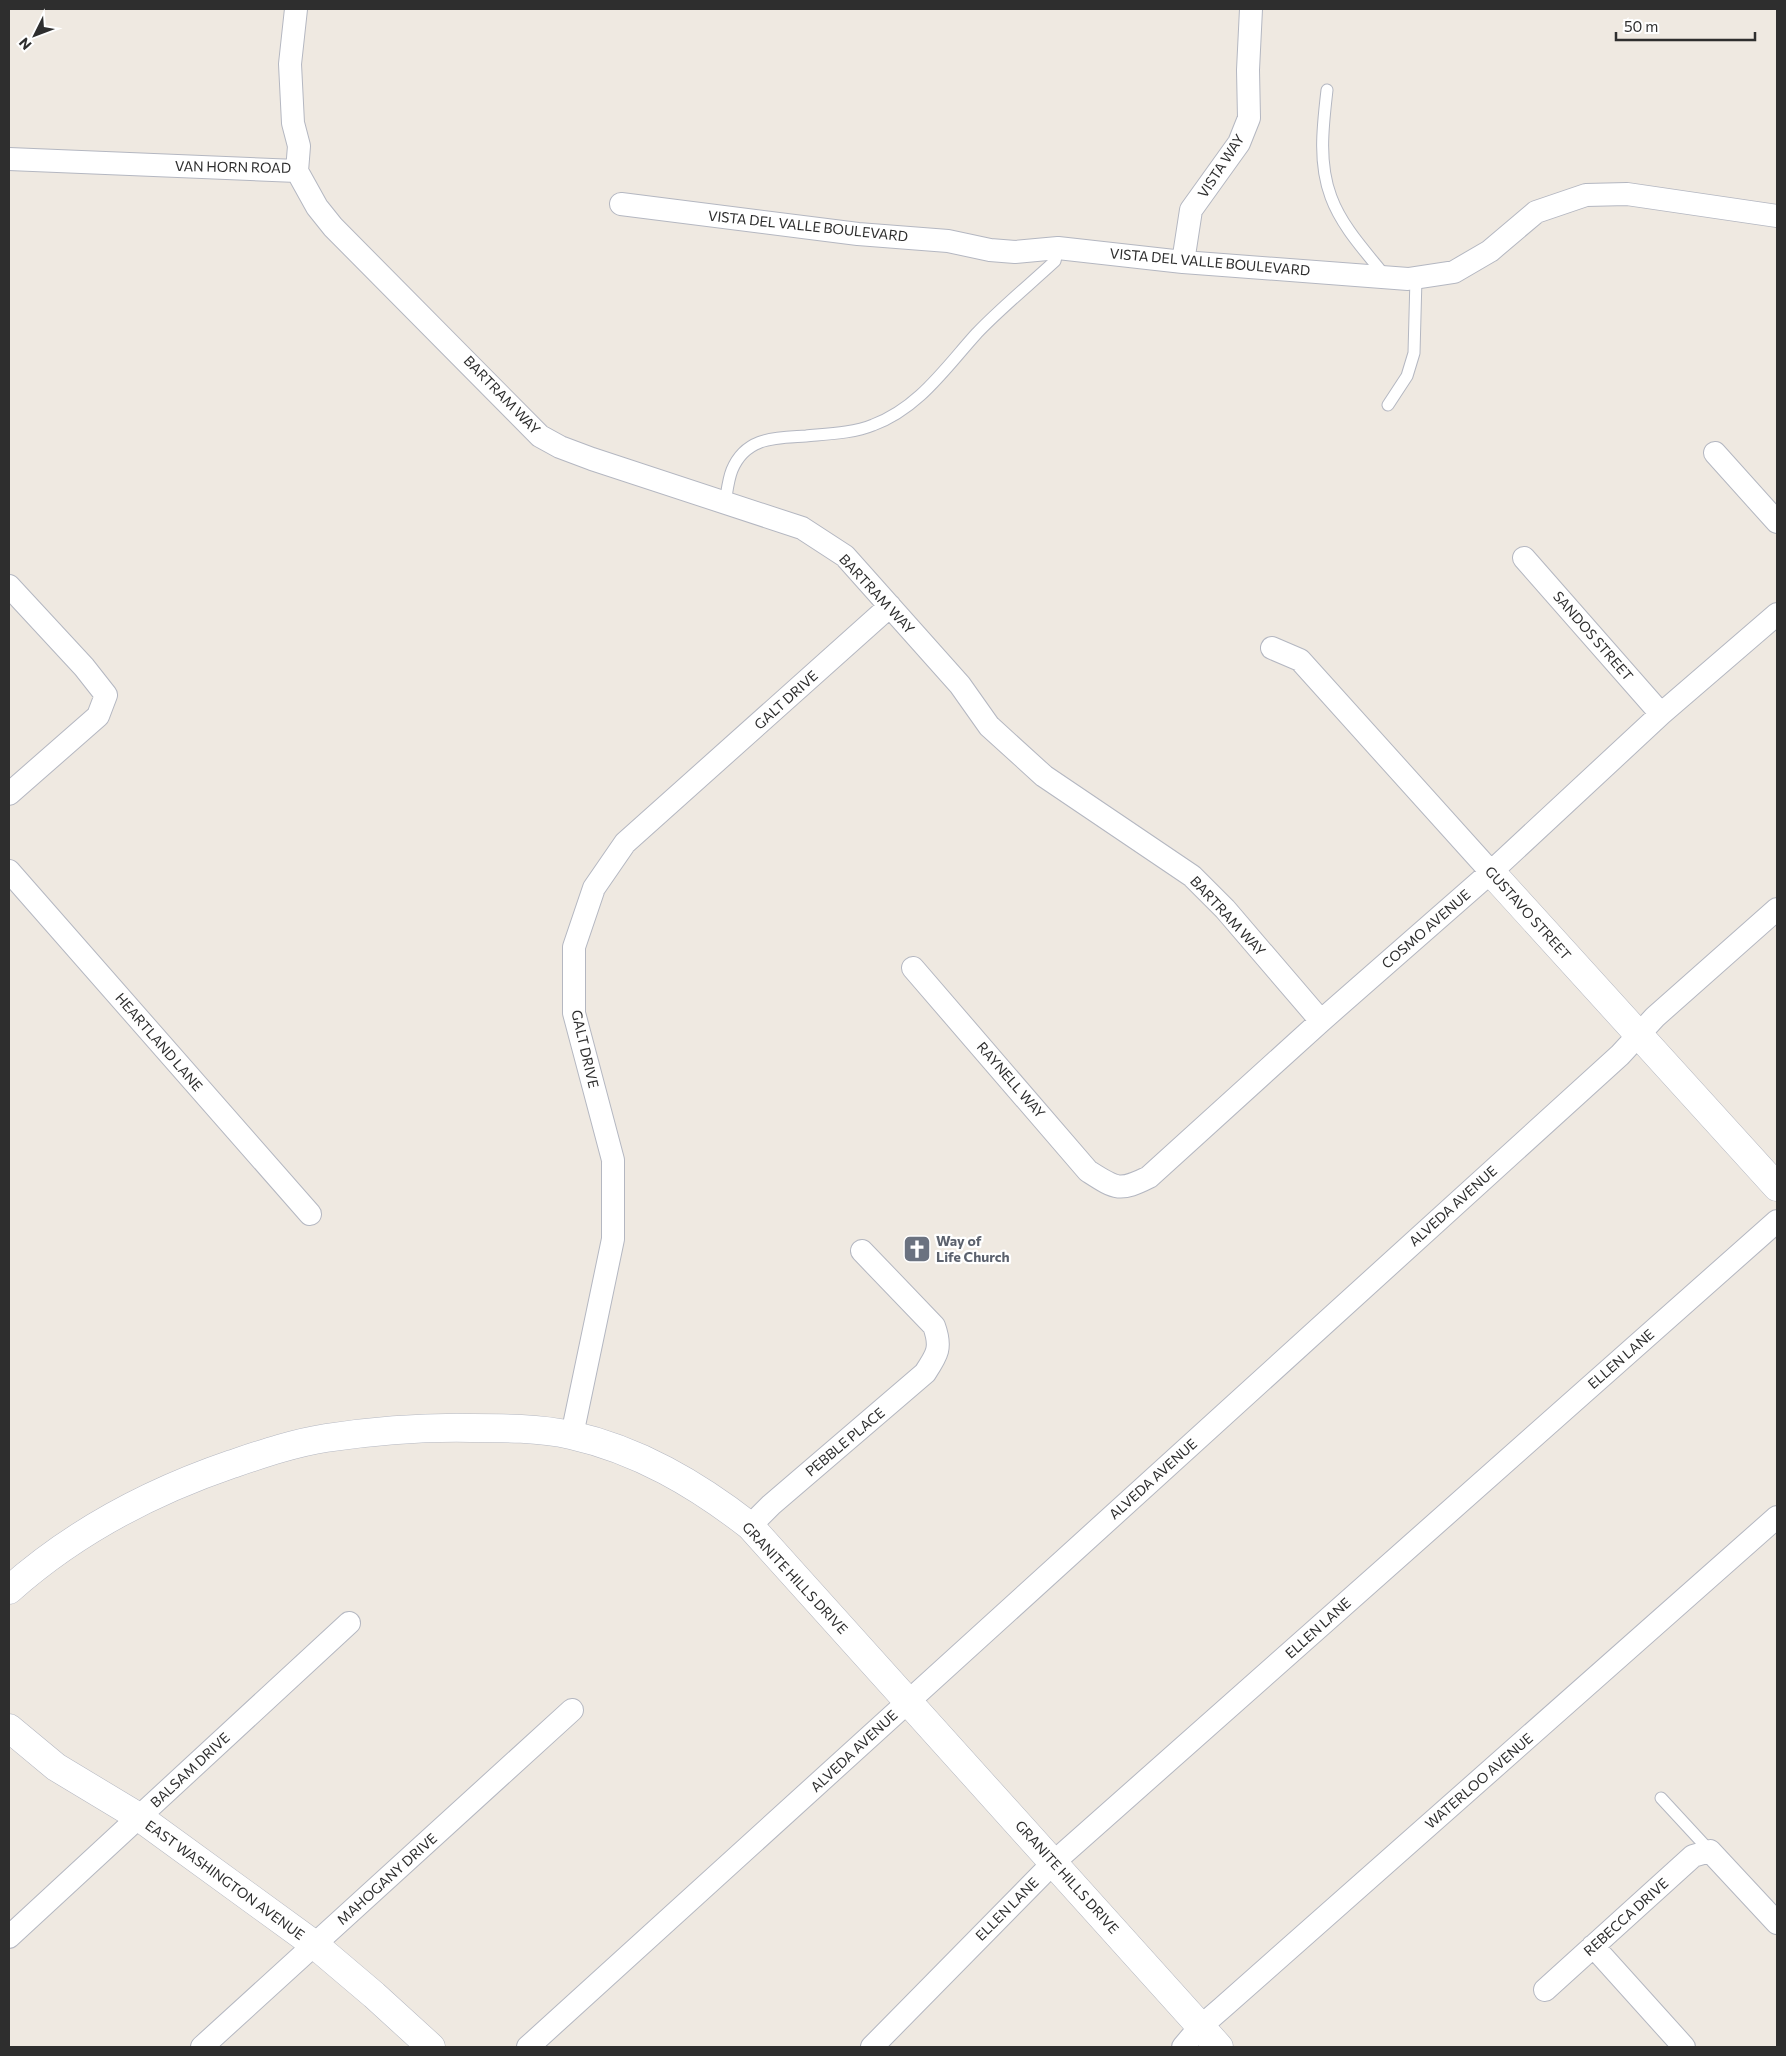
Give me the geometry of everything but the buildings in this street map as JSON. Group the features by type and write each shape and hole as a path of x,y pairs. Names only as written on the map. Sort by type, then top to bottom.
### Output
{"street":[{"name":"VAN HORN ROAD","path":"9,159 297,171 299,146 293,123 290,64 296,9"},
{"name":"VISTA WAY","path":"1183,262 1192,210 1239,143 1250,118 1248,70 1251,9"},
{"name":"BARTRAM WAY","path":"297,171 317,207 333,227 540,436 560,447 592,459 802,528 845,556 960,685 989,726 1044,776 1192,876 1225,909 1322,1021"},
{"name":"VISTA DEL VALLE BOULEVARD","path":"621,204 858,234 948,241 990,250 1015,252 1058,248 1183,262 1416,278 1454,272 1490,251 1536,212 1586,195 1627,194 1777,216"},
{"path":"1715,453 1777,522"},
{"name":"SANDOS STREET","path":"1524,558 1662,714"},
{"path":"9,586 84,667 106,695 98,716 9,794"},
{"name":"GALT DRIVE","path":"572,1435 613,1239 613,1160 574,1013 574,947 594,888 626,843 890,606"},
{"name":"COSMO AVENUE","path":"1112,1187 1130,1187 1149,1177 1322,1021 1492,872 1662,714 1777,614"},
{"name":"GUSTAVO STREET","path":"1272,648 1300,660 1777,1188"},
{"name":"HEARTLAND LANE","path":"9,871 310,1214"},
{"name":"ALVEDA AVENUE","path":"528,2047 1640,1036 1655,1018 1777,909"},
{"name":"RAYNELL WAY","path":"913,968 1088,1171 1112,1187"},
{"name":"ELLEN LANE","path":"872,2047 1054,1862 1777,1221"},
{"name":"PEBBLE PLACE","path":"750,1526 771,1505 926,1373 937,1355 938,1338 934,1326 862,1251"},
{"name":"GRANITE HILLS DRIVE","path":"9,1590 48,1557 126,1508 193,1477 260,1454 324,1438 435,1427 521,1429 572,1435 628,1453 666,1470 705,1493 750,1526 1054,1862 1192,2037 1219,2047"},
{"name":"WATERLOO AVENUE","path":"1192,2037 1777,1517"},
{"name":"BALSAM DRIVE","path":"10,1933 349,1623"},
{"name":"MAHOGANY DRIVE","path":"202,2047 572,1710"},
{"name":"EAST WASHINGTON AVENUE","path":"9,1728 56,1767 139,1817 315,1945 374,1994 431,2047"},
{"path":"1710,1851 1777,1923"},
{"name":"REBECCA DRIVE","path":"1545,1990 1693,1856 1710,1851"},
{"path":"1593,1946 1684,2047"}],"lane":[{"path":"1327,90 1323,162 1330,197 1350,231 1387,277"},
{"path":"725,503 732,469 741,457 761,441 772,437 806,436 872,426 892,417 917,398 933,384 978,332 1055,261 1058,248"},
{"path":"1388,404 1407,376 1414,352 1416,278"},
{"path":"1662,1798 1710,1851"}],"place":[{"name":"Way of Life Church","path":"917,1249"}]}
